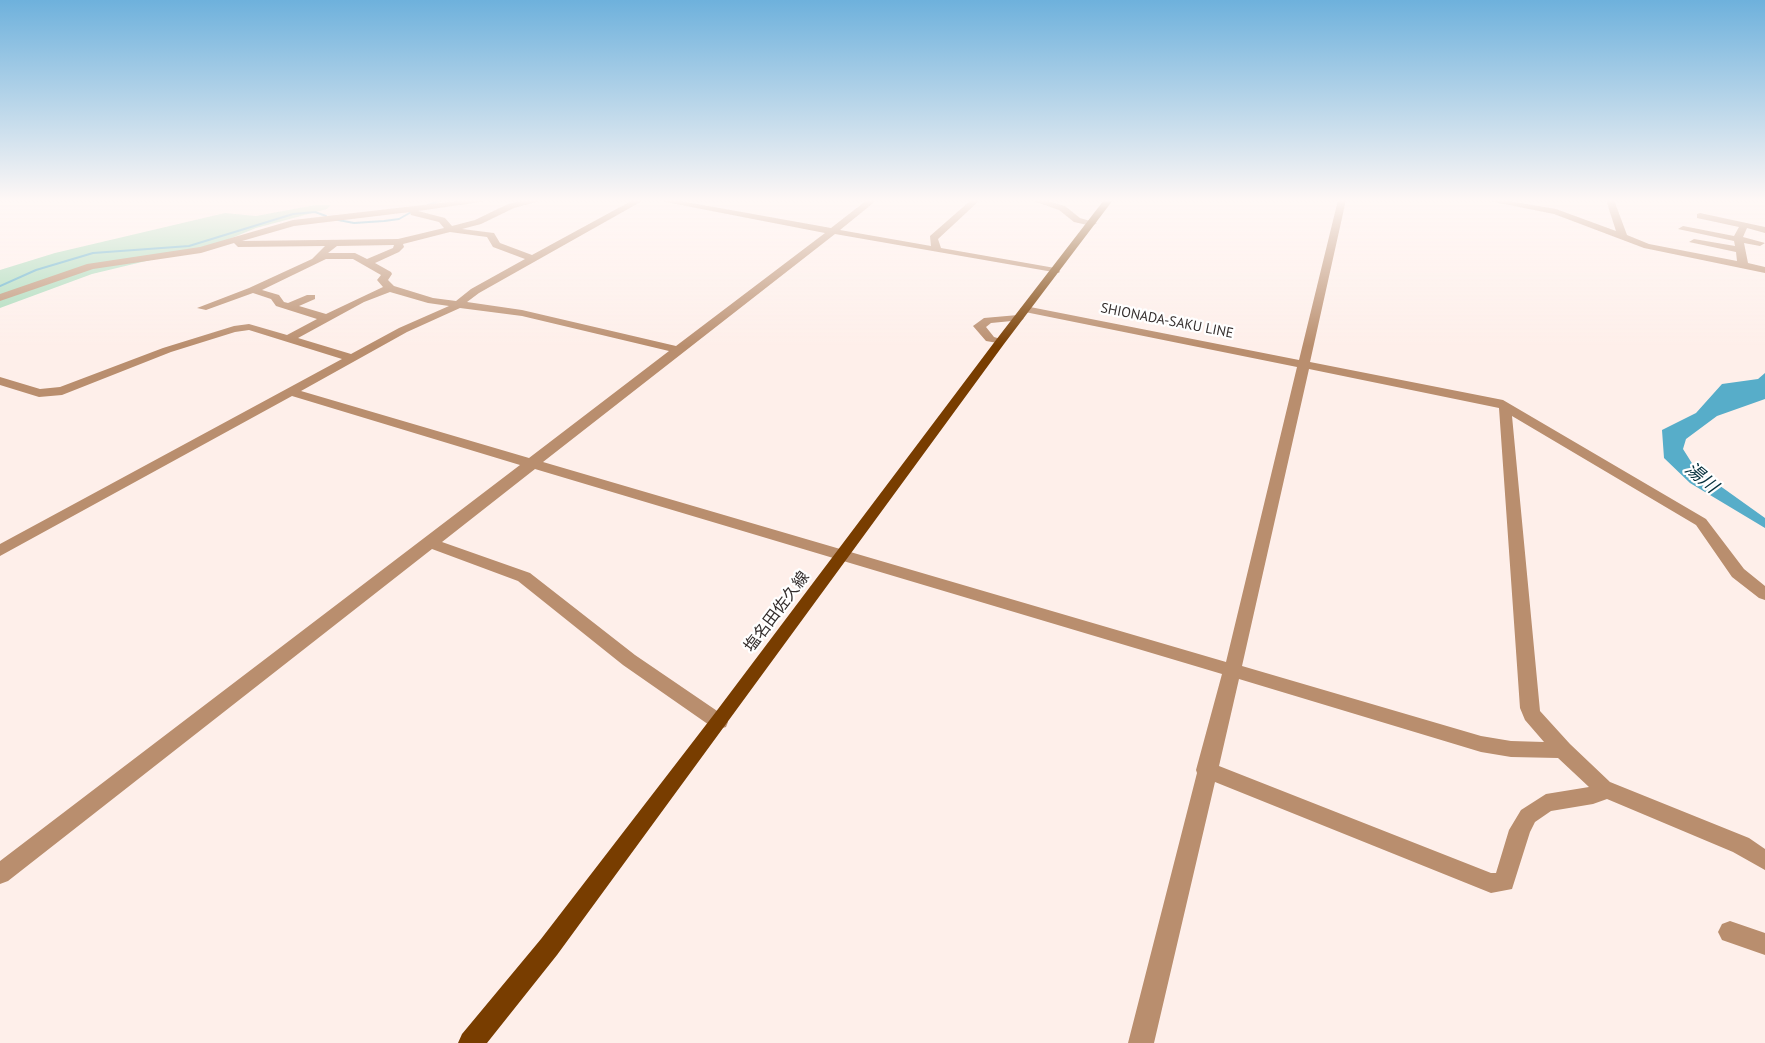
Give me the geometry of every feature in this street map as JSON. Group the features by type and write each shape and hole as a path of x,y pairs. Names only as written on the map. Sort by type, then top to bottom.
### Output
{"main road":[{"name":"塩名田佐久線","path":"471,1043 549,946 719,722 1000,342 1072,249"}],"street":[{"path":"0,298 91,266 183,254 204,249"},
{"path":"183,254 190,255 216,249"},
{"path":"324,256 321,254 327,249"},
{"path":"367,263 397,249"},
{"path":"506,249 534,259"},
{"path":"0,551 403,330 460,304 472,293 553,249"},
{"path":"0,874 810,249"},
{"path":"930,249 1055,271"},
{"path":"1141,1043 1206,770 1232,672 1330,249"},
{"path":"1659,249 1765,270"},
{"path":"1732,249 1740,250 1743,266"},
{"path":"202,308 253,290 324,256 355,256 387,274 381,280 390,288 432,301 533,316 680,350"},
{"path":"288,339 360,300 390,288"},
{"path":"253,290 275,297 282,305 327,318"},
{"path":"289,307 311,297"},
{"name":"SHIONADA-SAKU LINE","path":"1000,342 990,339 979,326 988,320 1022,314 1303,363 1483,398 1505,406 1701,522 1738,573 1765,594"},
{"path":"0,381 35,392 52,393 71,388 167,350 234,329 256,328 353,358"},
{"path":"291,392 1481,744 1511,749 1563,750"},
{"path":"1505,406 1529,708 1536,722 1603,788 1741,845 1765,860"},
{"path":"430,543 524,577 629,660 719,722"},
{"path":"1206,770 1491,883 1504,882 1520,830 1528,816 1546,802 1593,795 1601,792 1603,788"},
{"path":"1730,932 1765,944"}],"green space":[{"path":"73,249 198,249 92,274 0,308 0,270"}],"water":[{"name":"湯川","path":"1765,373 1765,399 1717,416 1686,439 1683,449 1695,468 1765,518 1765,528 1690,483 1664,458 1662,430 1696,413 1722,384 1758,379"}],"waterway":[{"path":"0,286 36,270 93,253 152,249"}]}
